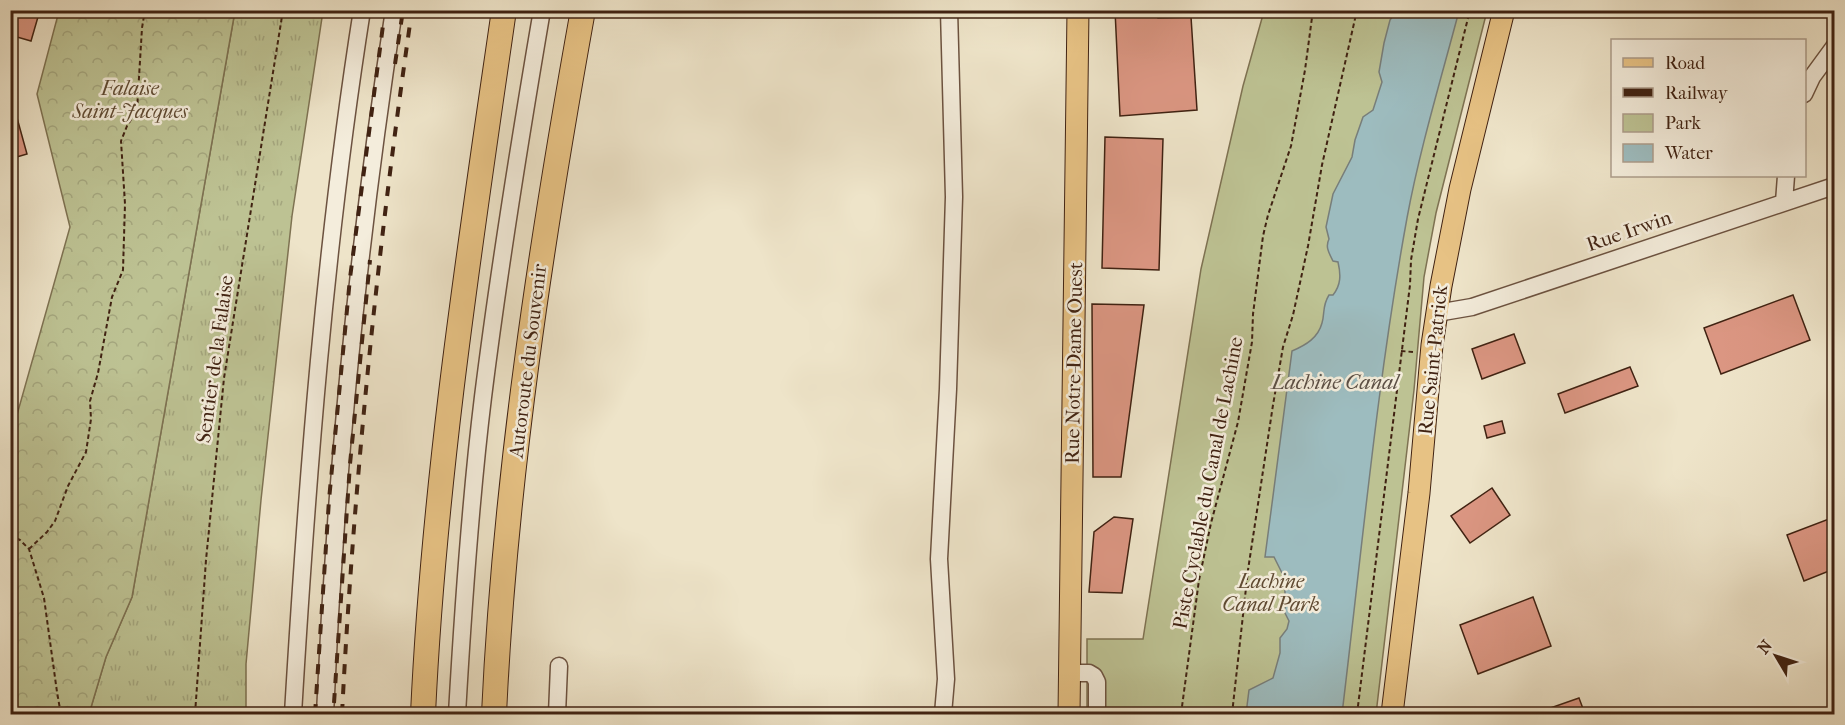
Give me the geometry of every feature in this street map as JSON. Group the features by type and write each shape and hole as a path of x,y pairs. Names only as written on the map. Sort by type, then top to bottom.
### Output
{"highway":[{"path":"423,714 428,619 443,453 504,10"},
{"name":"Autoroute du Souvenir","path":"494,714 504,577 522,401 548,212 583,10"}],"main road":[{"name":"Rue Notre-Dame Ouest","path":"1069,714 1078,10"},
{"name":"Rue Saint-Patrick","path":"1392,714 1419,494 1432,345 1437,313 1460,189 1504,10"}],"street":[{"path":"293,714 310,444 346,118 362,10"},
{"path":"325,714 329,626 349,370 394,10"},
{"path":"457,714 470,526 483,399 502,260 542,10"},
{"path":"943,714 946,679 939,559 948,389 954,196 949,10"},
{"path":"1806,90 1812,77 1834,47"},
{"path":"1784,202 1786,177"},
{"name":"Rue Irwin","path":"1437,313 1472,307 1834,186"},
{"path":"557,714 559,666"},
{"path":"1070,673 1089,673 1094,676 1097,682 1097,714"}],"path":[{"path":"29,549 47,532 55,520 68,486 86,452 91,419 90,400 98,372 112,297 123,270 125,204 121,141 137,110 145,10"},
{"name":"Sentier de la Falaise","path":"195,714 205,570 224,378 283,10"},
{"name":"Piste Cyclable du Canal de Lachine","path":"1182,714 1199,580 1238,422 1252,342 1253,314 1263,236 1291,146 1313,10"},
{"path":"1232,714 1248,570 1283,347 1293,315 1322,165 1357,10"},
{"path":"1357,714 1410,285 1411,260 1418,219 1470,10"},
{"path":"1401,351 1418,352"},
{"path":"10,535 20,540 29,549 44,598 60,709 65,714"}],"green space":[{"name":"Falaise Saint-Jacques","path":"59,11 235,11 132,597 106,657 89,714 11,714 11,436 70,227 37,94"},
{"path":"235,11 323,11 292,216 261,500 246,664 246,714 89,714 106,657 132,597"},
{"name":"Lachine Canal Park","path":"1264,11 1487,11 1436,213 1424,277 1414,390 1376,714 1087,714 1087,639 1143,639 1201,269 1243,86"}],"water":[{"name":"Lachine Canal","path":"1397,10 1459,11 1418,166 1396,280 1371,466 1342,714 1246,714 1249,690 1273,678 1280,653 1280,638 1287,629 1289,621 1284,611 1286,581 1274,557 1265,557 1292,351 1307,343 1318,333 1327,299 1329,295 1333,295 1339,284 1338,262 1333,261 1328,250 1329,239 1326,227 1333,194 1352,157 1363,117 1373,110 1382,82 1379,72 1384,43 1390,20"}],"building":[{"path":"10,10 40,10 31,41 10,35"},
{"path":"1115,10 1157,10 1158,18 1191,17 1197,110 1120,116"},
{"path":"14,107 27,154 10,159 10,108"},
{"path":"1105,137 1163,139 1159,270 1102,268"},
{"path":"1793,295 1810,340 1721,374 1704,328"},
{"path":"1092,304 1144,305 1121,477 1093,477"},
{"path":"1514,334 1525,363 1482,379 1472,349"},
{"path":"1630,367 1638,386 1565,413 1558,394"},
{"path":"1502,421 1505,433 1487,438 1484,426"},
{"path":"1492,488 1510,515 1470,543 1451,516"},
{"path":"1114,517 1133,519 1122,593 1089,592 1094,532"},
{"path":"1834,517 1834,569 1804,581 1787,535"},
{"path":"1533,597 1551,646 1478,674 1460,625"},
{"path":"1579,698 1585,714 1536,714 1536,713"}],"railway":[{"path":"315,714 329,500 350,278 385,10"},
{"path":"395,64 403,10"},
{"path":"342,714 360,450 388,186 412,10"},
{"path":"334,703 350,464 370,260"}]}
